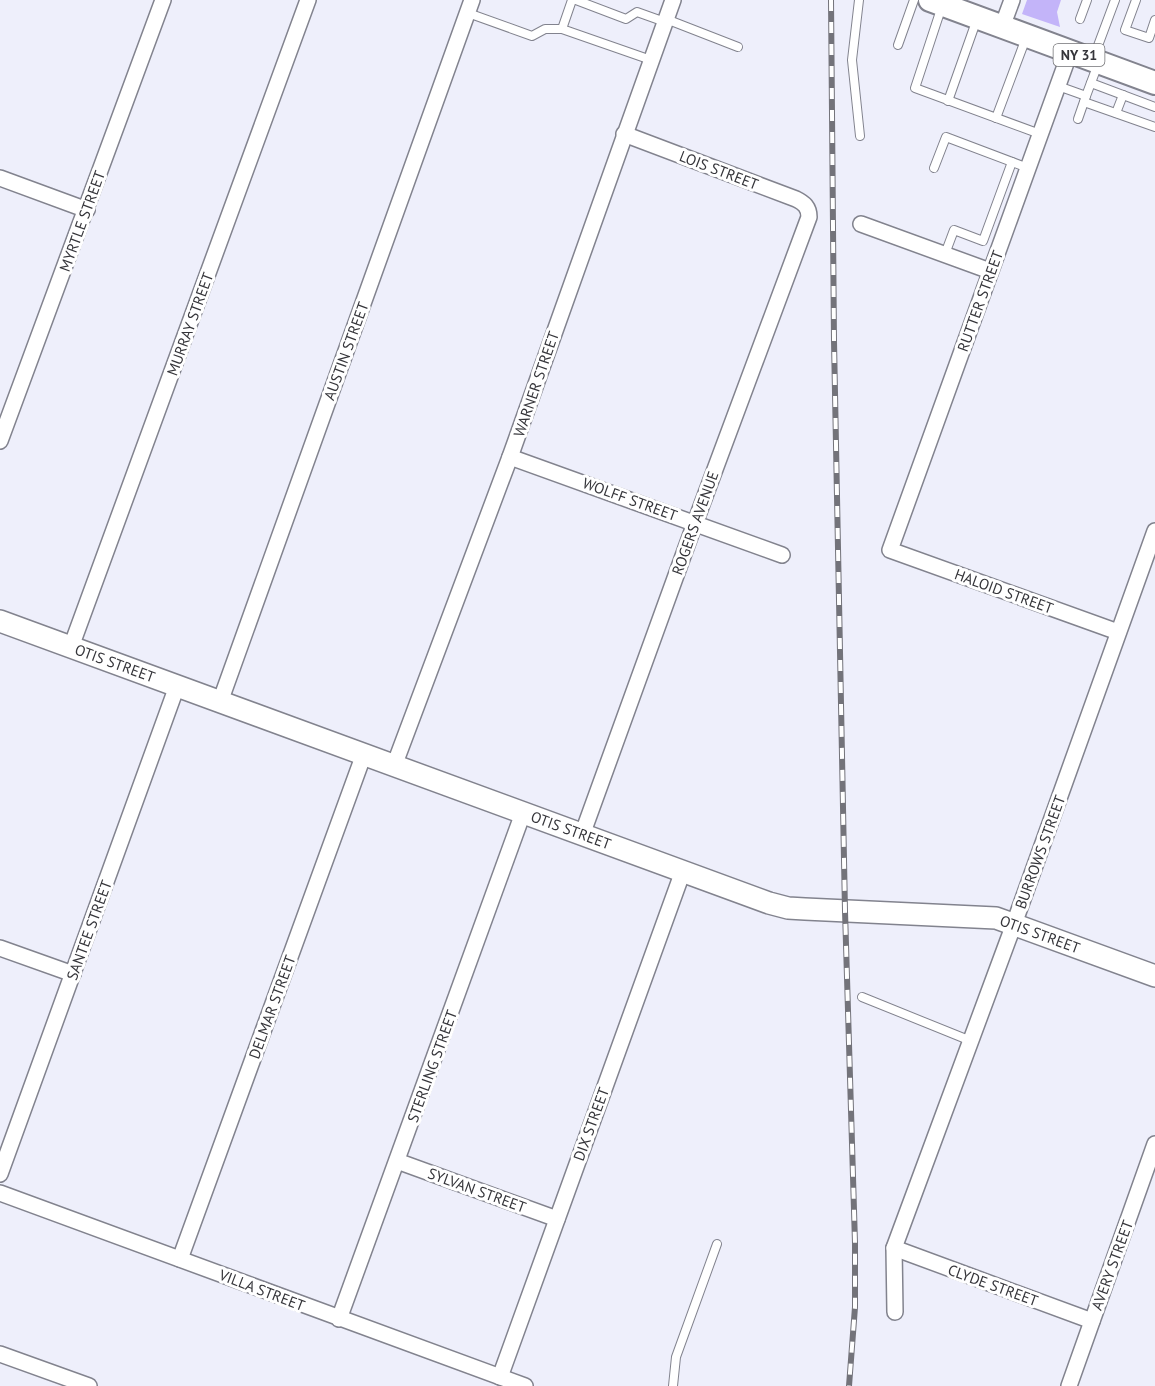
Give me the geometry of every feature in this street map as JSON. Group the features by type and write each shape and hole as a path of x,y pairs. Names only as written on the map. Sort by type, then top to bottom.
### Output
{"main road":[{"name":"NY 31","path":"930,1 1155,83"}],"street":[{"name":"MYRTLE STREET","path":"0,441 5,411 87,210 163,0"},
{"name":"MURRAY STREET","path":"71,647 308,0"},
{"name":"WARNER STREET","path":"394,766 510,457 673,0"},
{"path":"1002,27 1012,0"},
{"name":"AUSTIN STREET","path":"220,702 470,7"},
{"name":"RUTTER STREET","path":"890,550 1070,52"},
{"name":"LOIS STREET","path":"624,134 796,199 803,203 809,213"},
{"path":"0,178 87,210"},
{"name":"ROGERS AVENUE","path":"582,835 695,522 808,222 809,213"},
{"path":"861,224 990,271"},
{"name":"WOLFF STREET","path":"510,457 782,555"},
{"name":"BURROWS STREET","path":"895,1312 894,1248 1014,924 1155,531"},
{"name":"HALOID STREET","path":"890,550 1118,632"},
{"name":"OTIS STREET","path":"0,621 683,872 788,908 985,916 1014,924 1155,976"},
{"name":"SANTEE STREET","path":"0,1174 177,686"},
{"name":"DELMAR STREET","path":"180,1259 364,754"},
{"name":"STERLING STREET","path":"339,1319 523,813"},
{"name":"DIX STREET","path":"500,1377 683,872"},
{"path":"0,948 73,974"},
{"name":"AVERY STREET","path":"1069,1386 1155,1144"},
{"name":"SYLVAN STREET","path":"397,1161 557,1219"},
{"name":"VILLA STREET","path":"0,1193 525,1386"},
{"name":"CLYDE STREET","path":"894,1248 1092,1321"},
{"path":"0,1354 89,1386"}],"lane":[{"path":"562,29 574,0 626,19 637,12 738,47"},
{"path":"859,0 852,60 860,136"},
{"path":"1080,19 1087,0"},
{"path":"1078,118 1091,83 1115,0"},
{"path":"1136,0 1125,30 1152,36 1155,20"},
{"path":"898,45 930,1"},
{"path":"930,1 915,88 1040,134"},
{"path":"470,7 532,36 545,29 562,29 651,60"},
{"path":"948,101 977,18"},
{"path":"996,118 1026,36"},
{"path":"1091,83 1155,107"},
{"path":"1058,86 1116,113 1155,126"},
{"path":"1116,113 1123,95"},
{"path":"934,168 946,137 1028,168"},
{"path":"945,254 954,230 983,241 1012,162"},
{"path":"993,212 1010,218"},
{"path":"862,997 971,1041"},
{"path":"673,1386 676,1357 717,1244"}],"building":[{"path":"1027,0 1061,0 1057,12 1060,27 1022,14"}],"railway":[{"path":"831,0 834,341 845,911 855,1243 855,1307 849,1386"}]}
